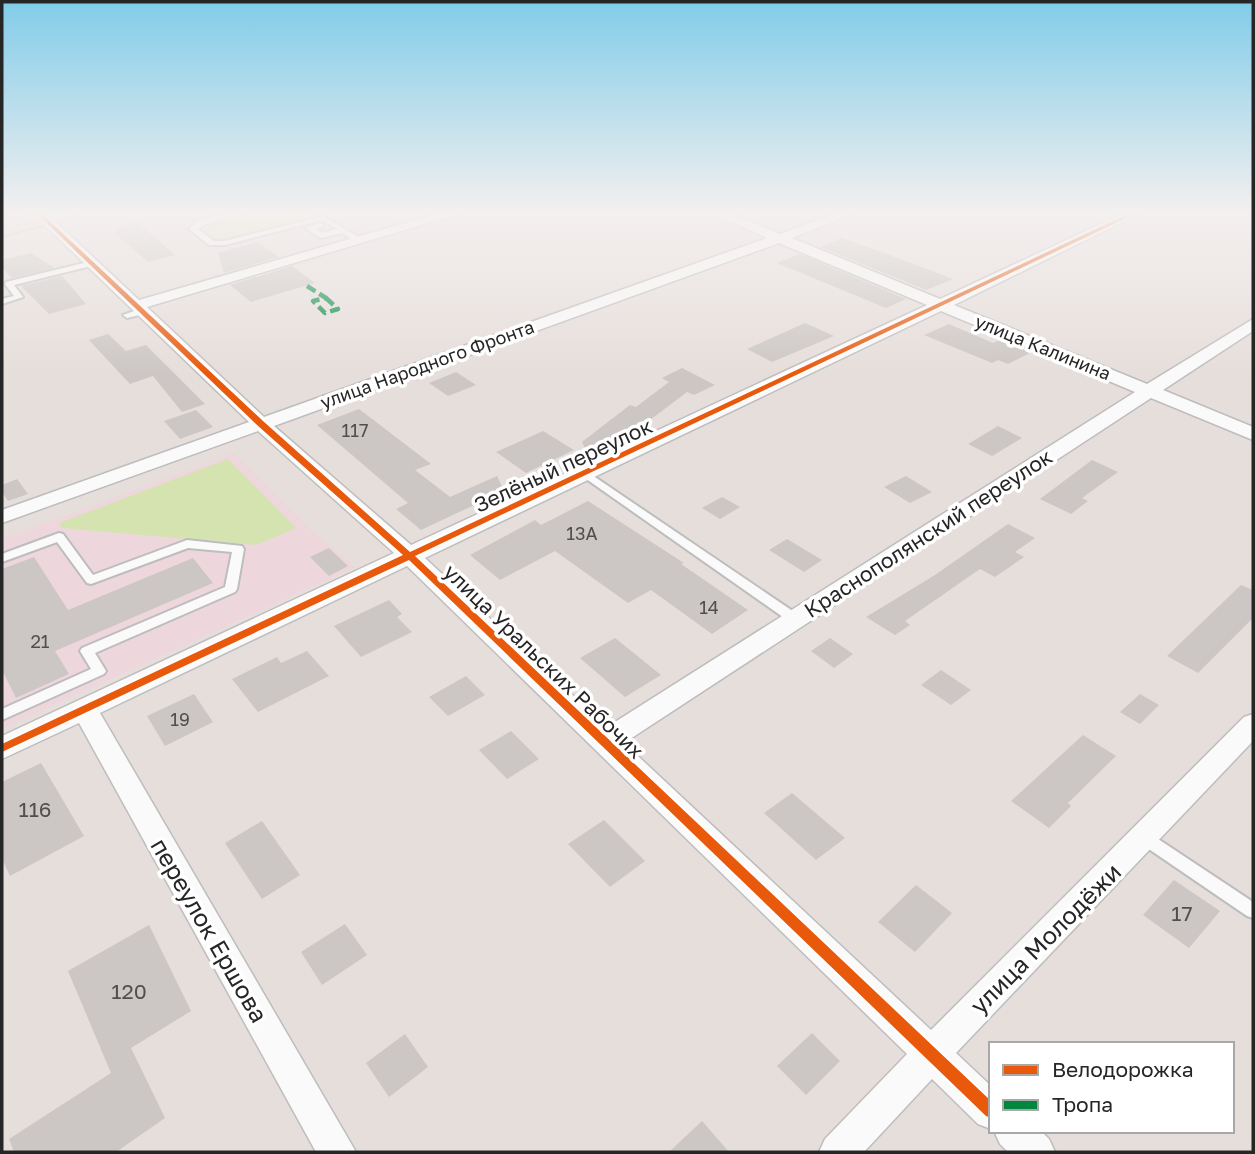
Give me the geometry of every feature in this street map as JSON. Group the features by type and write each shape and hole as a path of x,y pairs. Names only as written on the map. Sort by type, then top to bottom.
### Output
{"street":[{"name":"улица Уральских Рабочих","path":"94,266 134,311 410,556 929,1055 989,1109"},
{"path":"134,311 277,266"},
{"name":"улица Народного Фронта","path":"2,517 703,266"},
{"name":"улица Калинина","path":"845,266 1253,433"},
{"name":"Зелёный переулок","path":"2,748 1023,266"},
{"name":"Краснополянский переулок","path":"603,743 1253,324"},
{"name":"переулок Ершова","path":"84,708 337,1152"},
{"name":"улица Молодёжи","path":"838,1152 929,1055 1146,838 1253,724"},
{"path":"1015,1133 1035,1152"}],"lane":[{"path":"9,284 81,266"},
{"path":"2,276 19,297 2,302"},
{"path":"586,474 795,618"},
{"path":"2,558 59,537 91,580 187,544 238,549 230,589 87,651 99,671 2,715"},
{"path":"1146,838 1253,911"}],"shaded area":[{"path":"234,453 311,530 355,567 2,729 2,539"}],"green space":[{"path":"228,459 296,528 256,545 62,528 59,523"}],"building":[{"path":"51,266 54,268 12,278 2,267"},
{"path":"222,266 249,266 224,273"},
{"path":"292,266 315,283 251,302 230,285"},
{"path":"784,266 828,266 906,299 886,308"},
{"path":"866,266 918,266 953,279 926,290"},
{"path":"62,276 86,304 49,314 21,286"},
{"path":"805,323 834,336 772,362 747,349"},
{"path":"949,324 993,343 1002,339 1030,353 1008,364 998,360 992,363 924,335"},
{"path":"108,334 126,351 146,345 205,404 182,412 153,376 130,384 89,340"},
{"path":"682,368 715,385 694,395 687,392 646,423 585,448 582,442 630,405 636,407 669,382 662,378"},
{"path":"456,372 476,385 448,396 429,383"},
{"path":"359,409 431,464 415,470 450,497 497,476 504,491 421,530 396,509 408,503 317,425"},
{"path":"196,410 213,427 180,439 164,421"},
{"path":"998,426 1022,438 992,456 968,444"},
{"path":"543,431 574,450 526,473 496,452"},
{"path":"1092,460 1118,472 1082,498 1088,501 1071,514 1040,499"},
{"path":"906,476 932,492 910,503 884,487"},
{"path":"17,479 28,494 8,501 2,492 2,485"},
{"path":"722,497 740,507 720,519 702,508"},
{"path":"588,501 684,563 681,564 748,610 712,634 651,590 628,603 555,551 500,580 470,555 535,520 541,525"},
{"path":"1008,524 1035,538 1015,552 1024,557 995,577 980,569 905,621 910,625 895,635 866,617 935,575"},
{"path":"787,539 822,560 804,572 769,550"},
{"path":"329,548 348,566 329,576 310,557"},
{"path":"34,557 68,610 193,558 213,583 55,651 69,674 16,698 2,670 2,569"},
{"path":"1241,585 1253,590 1253,618 1198,673 1167,656"},
{"path":"389,600 402,614 397,617 412,632 361,657 334,626"},
{"path":"615,638 661,675 625,697 580,658"},
{"path":"830,638 853,654 834,668 811,651"},
{"path":"307,651 329,676 258,712 232,679 277,657 281,663"},
{"path":"941,670 971,690 951,705 921,685"},
{"path":"466,676 485,695 448,716 429,697"},
{"path":"194,694 213,722 165,746 147,716"},
{"path":"1140,694 1159,705 1140,724 1120,712"},
{"path":"511,731 539,759 507,779 479,750"},
{"path":"1083,735 1116,756 1068,803 1071,806 1049,828 1011,801"},
{"path":"41,763 84,836 10,876 2,859 2,782"},
{"path":"792,793 845,838 816,860 764,813"},
{"path":"604,820 645,861 610,887 568,844"},
{"path":"262,821 300,875 262,899 225,843"},
{"path":"1174,880 1220,911 1189,948 1143,915"},
{"path":"916,885 952,913 915,952 878,922"},
{"path":"345,924 367,955 322,985 301,952"},
{"path":"149,925 191,1011 131,1048 165,1118 116,1152 14,1152 9,1139 111,1073 68,971"},
{"path":"812,1033 840,1061 806,1095 777,1066"},
{"path":"405,1034 428,1067 389,1097 366,1063"},
{"path":"702,1121 729,1152 669,1152"}],"marked path":[{"path":"307,286 326,298 313,301 325,313 338,309 326,298"}],"cycle path":[{"path":"94,266 260,423 410,556 989,1109"},
{"path":"2,748 1023,266"}]}
